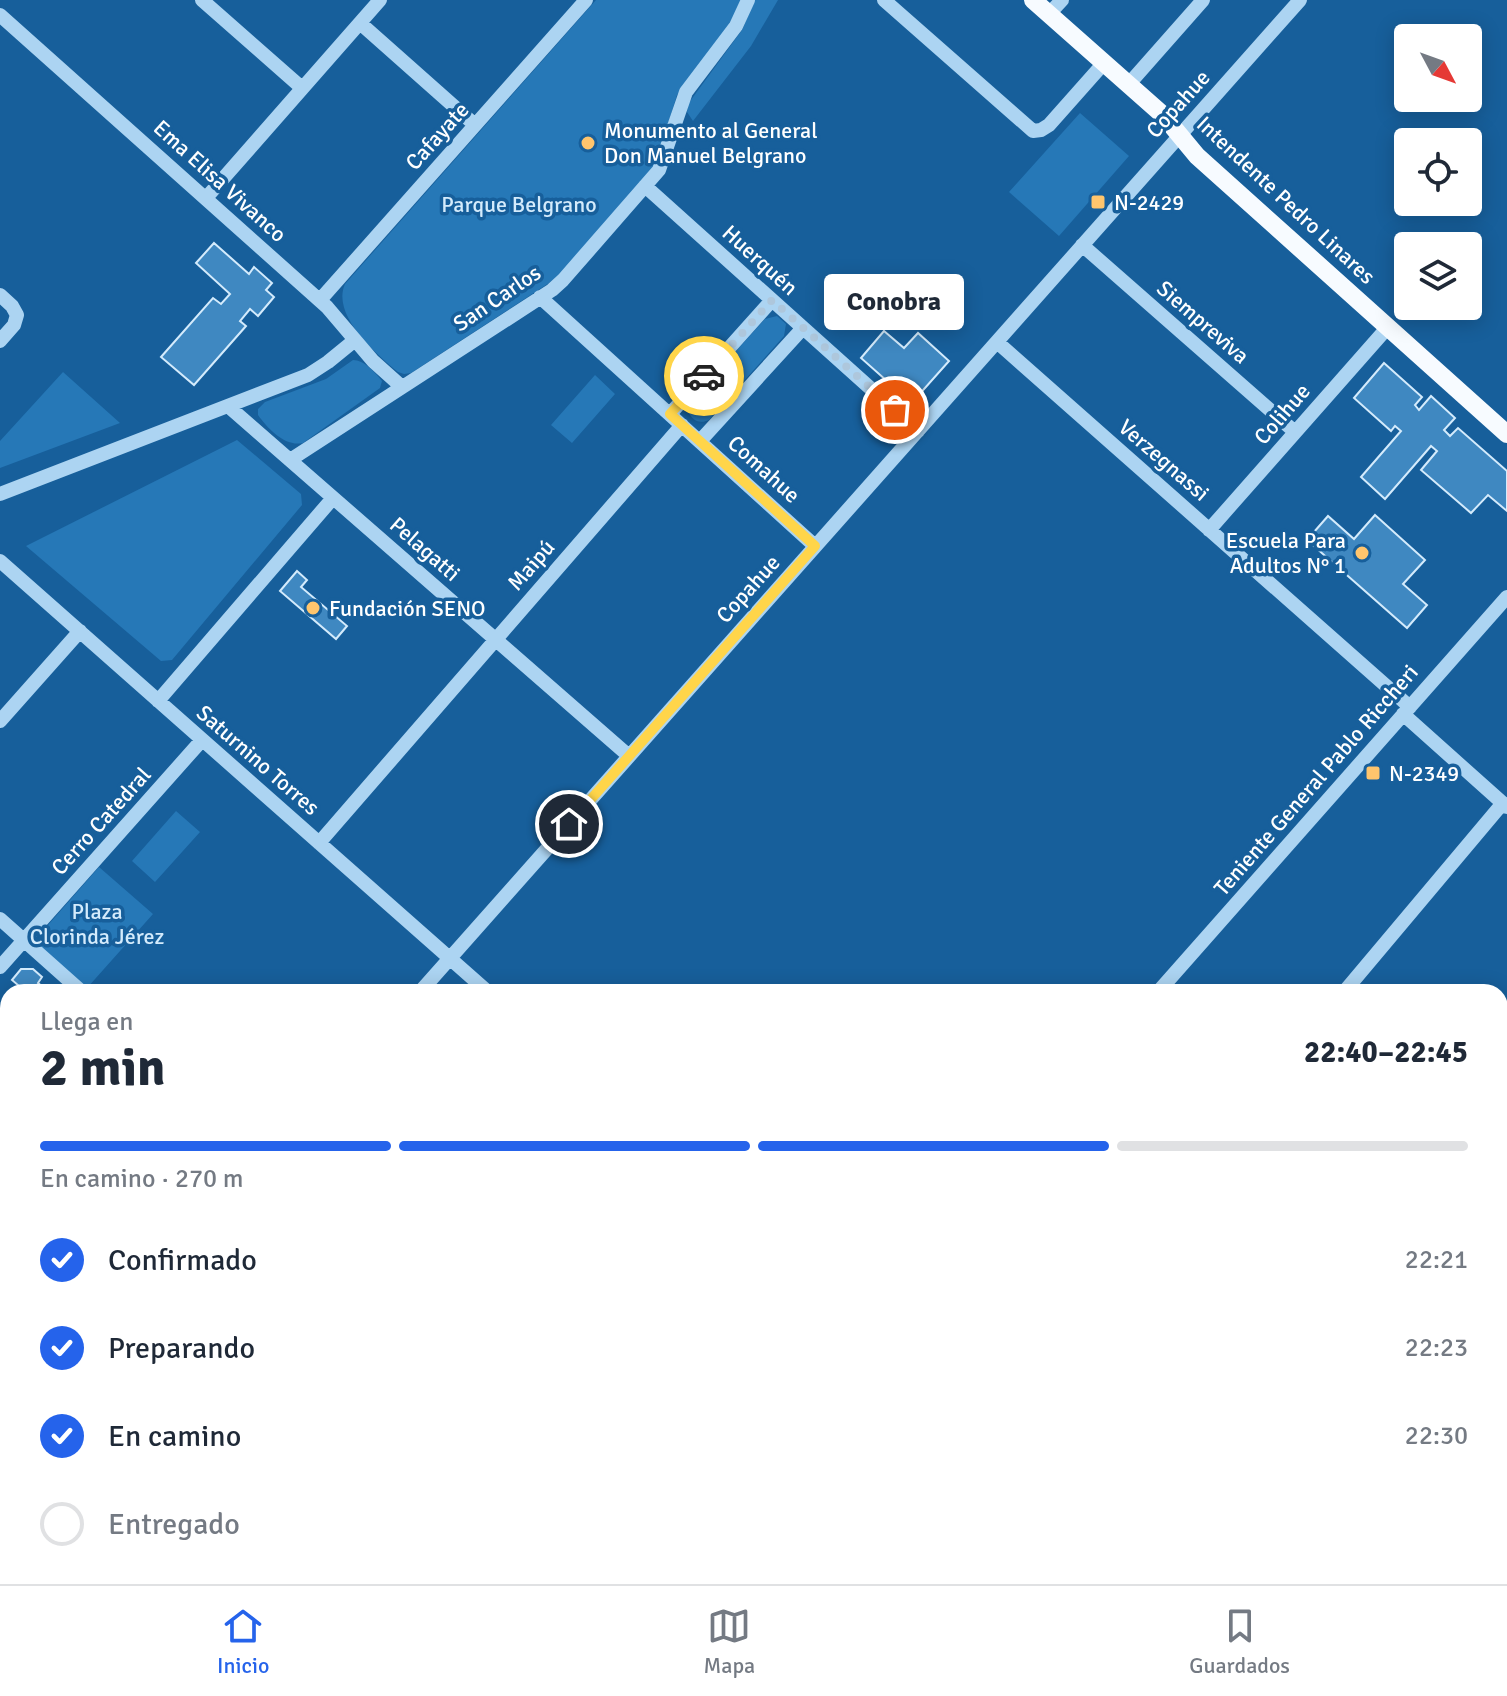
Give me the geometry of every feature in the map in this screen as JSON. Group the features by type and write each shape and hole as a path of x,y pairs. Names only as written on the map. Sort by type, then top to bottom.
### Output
{"main road":[{"name":"Intendente Pedro Linares","path":"1033,0 1167,120 1192,152 1507,434"}],"street":[{"path":"202,0 302,88"},
{"path":"206,198 380,0"},
{"name":"Cafayate","path":"320,300 586,0"},
{"name":"San Carlos","path":"290,460 563,280 645,186 665,158 686,92 736,26 748,0"},
{"path":"884,0 1025,126 1037,131 1049,125 1104,63"},
{"path":"1049,14 1062,0"},
{"path":"1128,85 1203,0"},
{"name":"Copahue","path":"427,984 1300,0"},
{"name":"Ema Elisa Vivanco","path":"0,15 320,300 373,361 402,387"},
{"path":"360,23 475,125"},
{"name":"Huerquén","path":"645,186 918,431"},
{"name":"Siempreviva","path":"1082,245 1295,432"},
{"path":"0,295 17,315 14,325 0,341"},
{"name":"Comahue","path":"540,297 815,546"},
{"path":"670,414 772,300"},
{"name":"Colihue","path":"1209,530 1388,327"},
{"path":"700,441 803,328"},
{"path":"0,494 315,372 355,340"},
{"name":"Verzegnassi","path":"997,342 1209,530 1505,805"},
{"name":"Pelagatti","path":"228,406 629,756"},
{"name":"Maipú","path":"319,843 682,425"},
{"path":"158,701 333,498"},
{"name":"Saturnino Torres","path":"0,561 479,984"},
{"name":"Teniente General Pablo Riccheri","path":"1165,984 1507,597"},
{"path":"0,721 80,631"},
{"name":"Cerro Catedral","path":"0,967 202,740"},
{"path":"1351,984 1505,805"},
{"path":"0,919 73,984"}],"green space":[{"name":"Parque Belgrano","path":"596,0 741,0 734,19 677,95 655,166 561,273 411,373 398,372 378,355 350,321 342,296 345,284"},
{"path":"755,0 778,0 751,46 693,121 687,112 688,104 742,30"},
{"path":"1080,113 1129,156 1059,236 1009,192"},
{"path":"777,316 786,324 784,336 709,420 700,422 693,418 689,413 692,400 765,319"},
{"path":"353,360 365,364 376,374 382,381 380,388 303,443 283,440 258,415 258,409 265,402 326,379"},
{"path":"63,372 120,423 0,468 0,441"},
{"path":"595,375 615,394 572,443 551,425"},
{"path":"237,440 301,494 302,505 172,660 161,661 26,546"},
{"path":"176,811 200,832 155,882 132,861"},
{"name":"Plaza Clorinda Jérez","path":"99,867 153,914 91,984 82,984 42,948 38,941 41,933"}],"building":[{"path":"214,243 249,274 254,267 272,283 266,290 274,297 258,316 250,309 240,321 246,326 194,385 161,357 213,298 221,304 230,294 196,263"},
{"path":"884,331 904,348 918,333 949,361 917,397 905,397 861,358"},
{"path":"1384,363 1422,397 1415,405 1419,410 1431,396 1455,418 1444,430 1450,436 1458,428 1507,471 1507,511 1488,495 1471,513 1421,470 1437,451 1431,446 1385,499 1361,477 1401,431 1395,426 1391,431 1354,398"},
{"path":"1375,515 1425,560 1403,584 1427,605 1407,628 1307,540 1328,516 1354,539"},
{"name":"Fundación SENO","path":"297,571 307,580 301,587 347,626 336,639 280,591"},
{"path":"21,969 33,969 42,977 39,984 17,984 12,980"}],"way so far":[{"path":"704,376 772,300 895,410"}],"place":[{"name":"Monumento al General Don Manuel Belgrano","path":"588,143"},
{"name":"N-2429","path":"1098,202"},
{"name":"Conobra","path":"895,410"},
{"name":"Escuela Para Adultos N° 1","path":"1362,553"},
{"name":"Fundación SENO","path":"313,608"},
{"name":"N-2349","path":"1373,773"}],"route":[{"path":"569,824 815,546 670,414 704,376"}]}
